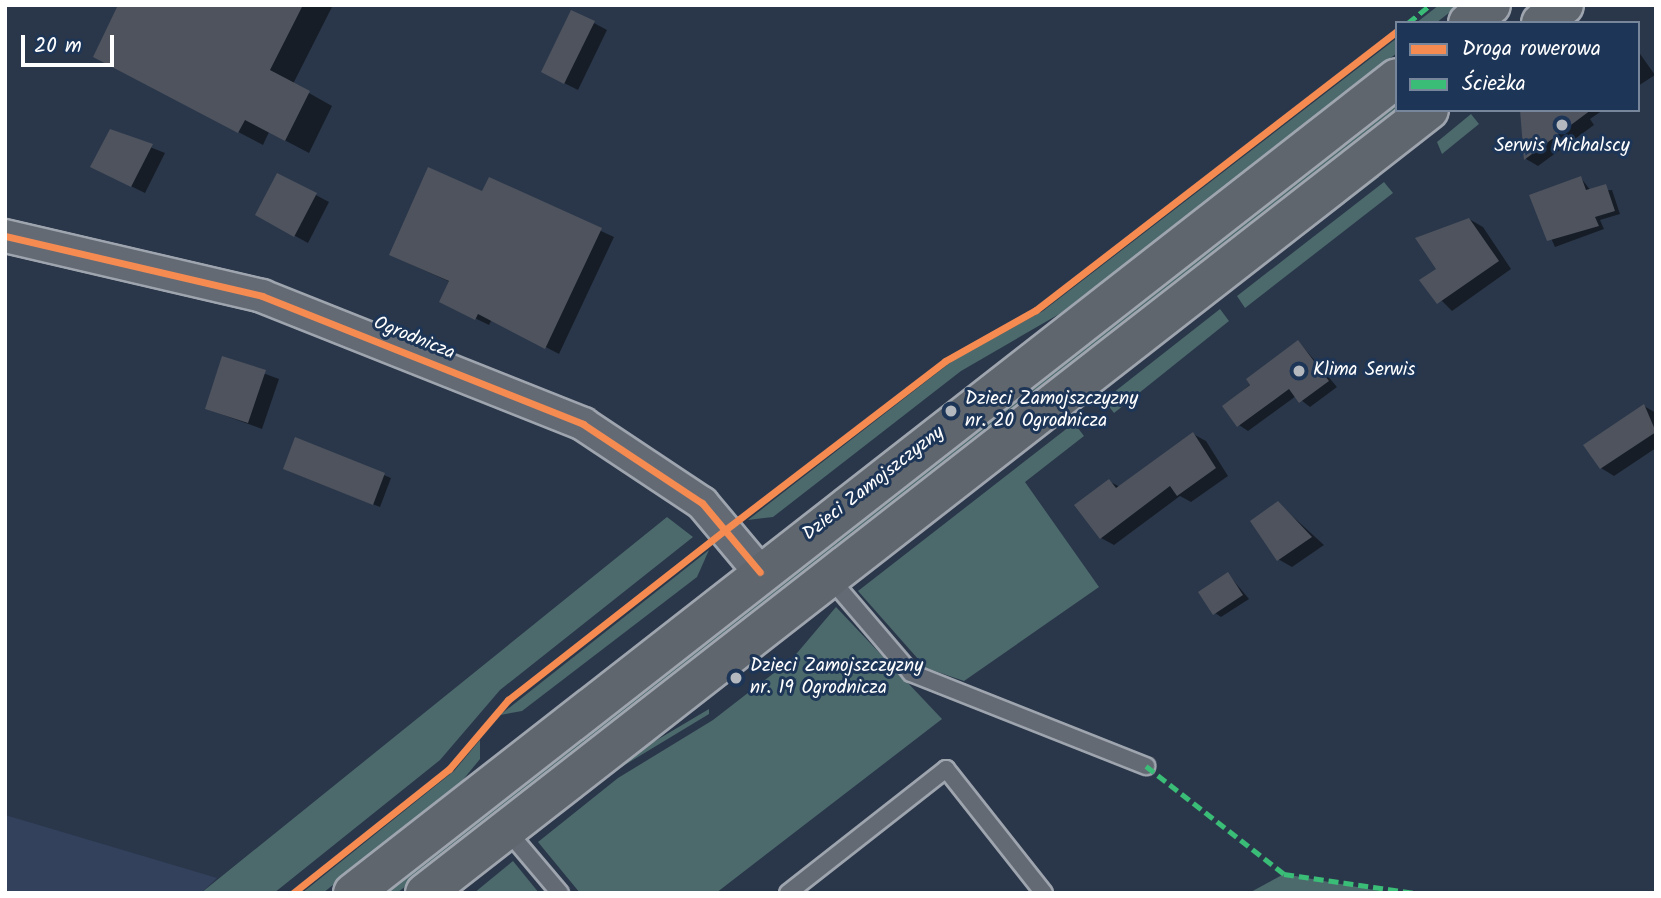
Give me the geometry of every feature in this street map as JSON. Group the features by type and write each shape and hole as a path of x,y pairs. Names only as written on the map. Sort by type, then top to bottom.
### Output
{"main road":[{"path":"1471,21 1491,5"},
{"path":"1544,21 1564,5"},
{"name":"Dzieci Zamojszczyzny","path":"353,893 760,572 1395,80"},
{"path":"425,893 1426,112"}],"street":[{"name":"Ogrodnicza","path":"5,236 262,296 583,424 702,503 760,572"}],"lane":[{"path":"829,577 911,673 1146,766"},
{"path":"788,893 946,769 1044,893"},
{"path":"505,828 560,893"}],"shaded area":[{"path":"5,815 217,878 201,893 5,893"}],"green space":[{"path":"1439,5 1459,5 1439,21 1419,21"},
{"path":"1395,40 1395,55 1061,313 961,371 773,517 748,520 955,359 1043,311"},
{"path":"1395,101 1395,112 1398,112 397,893 380,893"},
{"path":"1471,114 1479,124 1442,154 1437,142"},
{"path":"1374,176 1379,177 1233,289 1234,284"},
{"path":"1384,182 1393,193 1245,308 1237,296"},
{"path":"1220,309 1229,321 1114,413 1104,400"},
{"path":"1074,423 1084,436 1025,482 1099,587 964,681 926,668 858,591"},
{"path":"667,517 693,537 500,690 440,760 274,893 201,893"},
{"path":"709,550 697,577 522,711 500,715"},
{"path":"836,607 942,719 716,893 580,893 538,842 618,778 713,720 792,659"},
{"path":"709,709 709,714 618,769 540,829 613,766"},
{"path":"480,740 480,759 462,781 323,893 302,893 454,771"},
{"path":"513,861 539,893 474,893"},
{"path":"1284,874 1391,893 1249,893"}],"building":[{"path":"118,5 303,5 270,70 310,91 285,141 245,120 238,133 93,57"},
{"path":"571,10 595,21 564,84 541,72"},
{"path":"1520,112 1588,112 1524,160"},
{"path":"110,129 153,144 131,187 90,167"},
{"path":"428,167 482,191 489,177 602,228 545,349 478,314 475,320 439,302 449,281 389,255"},
{"path":"277,173 317,193 294,237 255,215"},
{"path":"1581,176 1586,190 1606,184 1615,211 1595,217 1599,226 1547,241 1529,195"},
{"path":"1469,218 1499,261 1437,304 1419,280 1436,269 1415,238"},
{"path":"1298,340 1329,381 1299,403 1289,389 1237,427 1222,406 1250,385 1246,379"},
{"path":"222,356 266,370 248,423 205,409"},
{"path":"1644,404 1656,432 1600,469 1583,445"},
{"path":"1193,432 1216,468 1177,496 1170,486 1100,539 1074,505 1109,479 1116,488"},
{"path":"295,437 385,473 373,505 283,469"},
{"path":"1278,501 1312,537 1277,561 1250,521"},
{"path":"1228,572 1243,595 1213,615 1198,592"}],"marked path":[{"path":"1410,21 1430,5"},
{"path":"1146,766 1284,874 1415,893"}],"cycle path":[{"path":"293,893 449,769 508,700 725,530 945,361 1036,310 1395,33"},
{"path":"5,236 262,296 583,424 702,503 760,572"}],"place":[{"name":"Serwis Michalscy","path":"1562,125"},
{"name":"Klima Serwis","path":"1299,371"},
{"name":"Dzieci Zamojszczyzny nr. 20 Ogrodnicza","path":"951,411"},
{"name":"Dzieci Zamojszczyzny nr. 19 Ogrodnicza","path":"736,678"}]}
